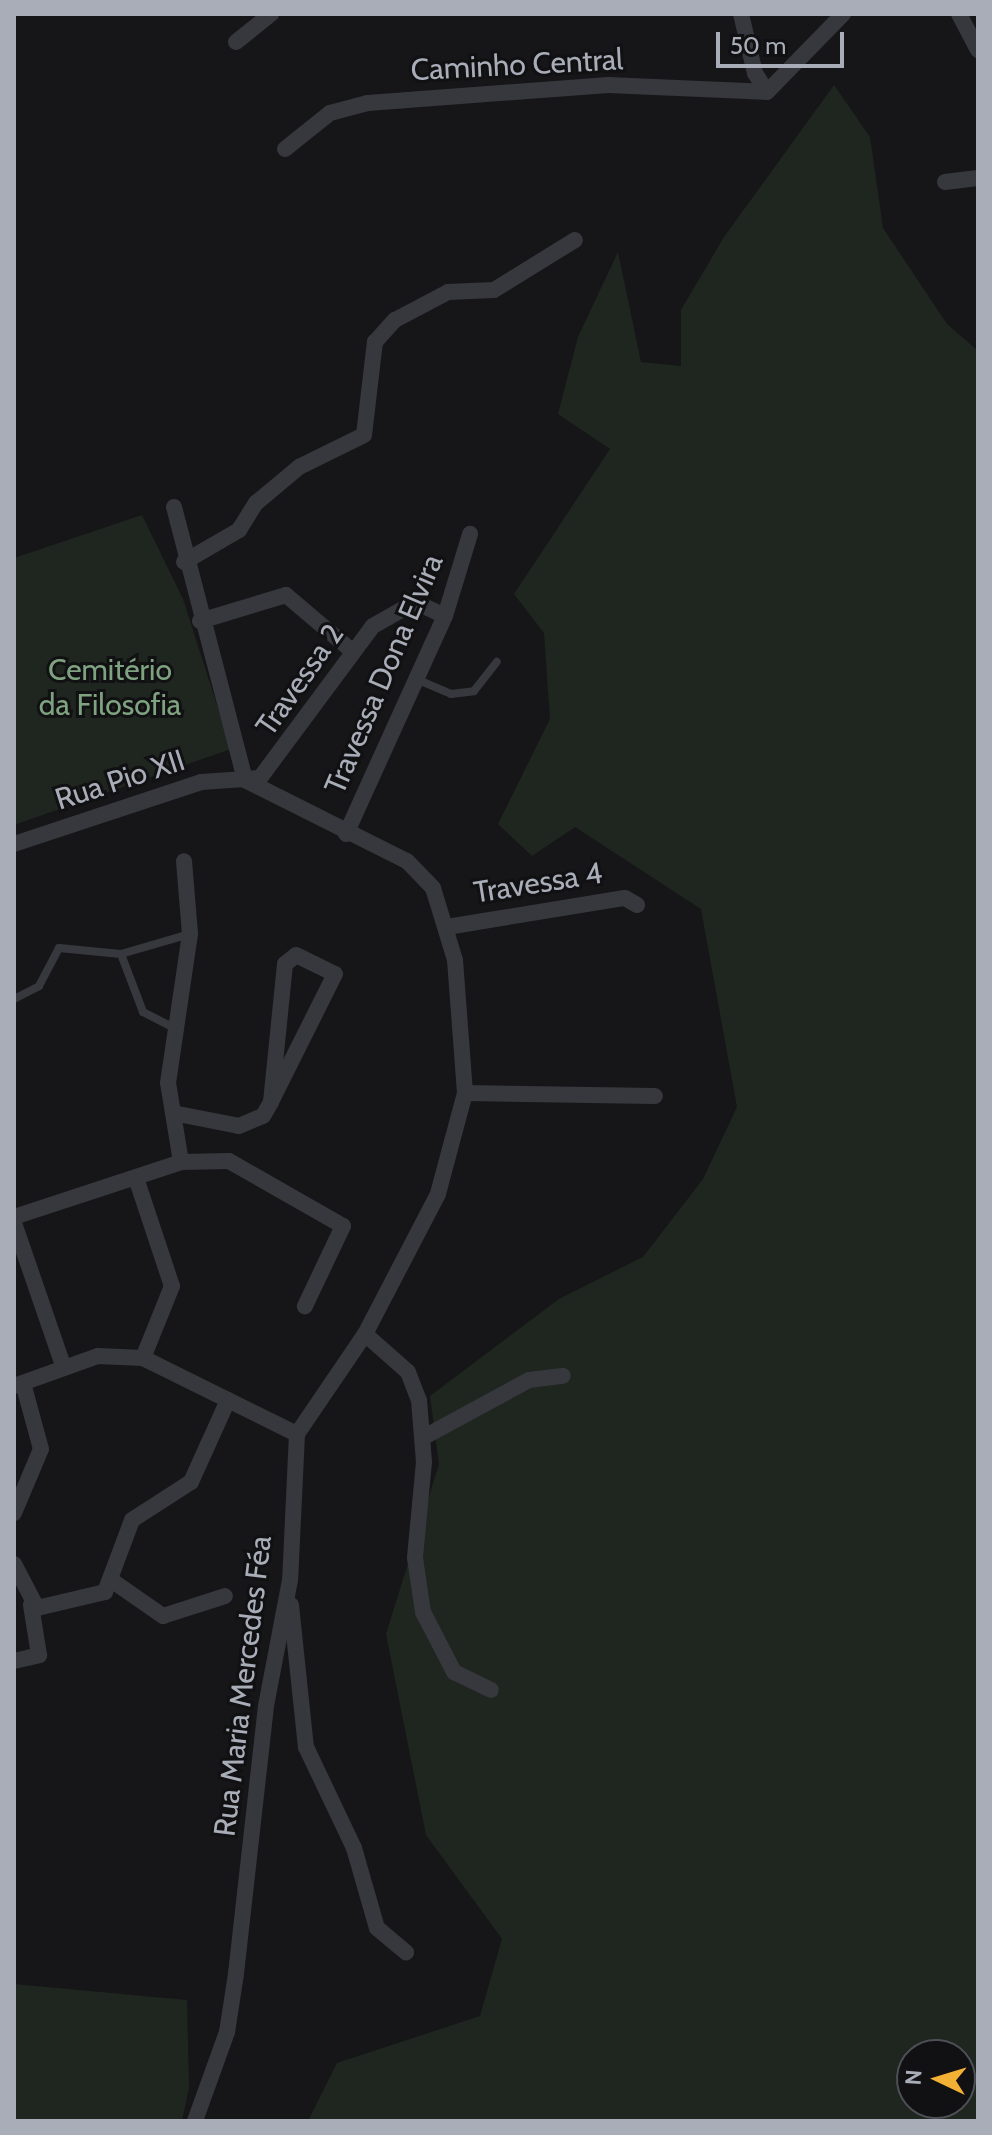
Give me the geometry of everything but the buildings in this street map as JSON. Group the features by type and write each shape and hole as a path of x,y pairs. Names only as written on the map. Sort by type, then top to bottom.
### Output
{"street":[{"path":"236,42 271,14"},
{"path":"741,14 755,73 767,92 843,14"},
{"path":"959,14 978,50"},
{"name":"Caminho Central","path":"285,149 330,113 368,103 608,85 767,92"},
{"path":"945,182 978,178"},
{"path":"184,562 239,530 279,482 364,435 370,422 368,370 375,342 395,320 448,292 494,290 575,240"},
{"path":"14,1513 41,1449 18,1385 98,1356 143,1358 297,1434 365,1334 438,1194 465,1093 447,927 421,871 245,780 184,562 174,507"},
{"name":"Travessa Dona Elvira","path":"346,834 445,616 470,534"},
{"path":"200,621 293,597 352,651"},
{"name":"Travessa 2","path":"245,780 276,765 352,651 373,626 411,604 445,616"},
{"name":"Rua Pio XII","path":"14,844 201,782 245,780"},
{"path":"181,1162 173,1113 175,1028 190,934 184,861"},
{"name":"Travessa 4","path":"447,927 625,898 637,905"},
{"path":"173,1113 253,1125 271,1102 335,974 296,955 285,964 271,1102"},
{"path":"465,1093 655,1096"},
{"path":"14,1217 181,1162 229,1161 343,1226 305,1306"},
{"path":"136,1178 172,1286 143,1358"},
{"path":"14,1223 64,1368"},
{"path":"365,1334 416,1385 424,1437 415,1558 423,1612 454,1672 491,1690"},
{"path":"424,1437 529,1380 563,1376"},
{"path":"31,1605 44,1609 96,1598 114,1582 132,1520 191,1482 228,1400"},
{"name":"Rua Maria Mercedes Féa","path":"195,2121 227,2032 266,1706 290,1580 297,1434"},
{"path":"14,1564 31,1605 39,1655 14,1661"},
{"path":"290,1580 306,1747 354,1848 377,1928 406,1952"},
{"path":"114,1582 163,1616 225,1596"}],"lane":[{"path":"415,679 451,694 474,691 497,662"},
{"path":"14,999 39,986 59,948 121,954 190,934"},
{"path":"121,954 143,1012 175,1028"}],"green space":[{"path":"834,85 870,137 883,228 947,324 978,351 978,2121 308,2121 337,2063 480,2016 502,1939 426,1835 386,1634 439,1464 430,1396 559,1299 643,1257 703,1179 737,1107 701,909 575,827 532,856 498,824 550,719 544,633 514,594 610,449 558,414 578,337 618,252 641,362 681,366 681,310 724,237"},
{"name":"Cemitério da Filosofia","path":"142,515 183,599 231,749 14,825 14,558"},
{"path":"14,1984 187,2000 189,2088 182,2121 14,2121"}]}
